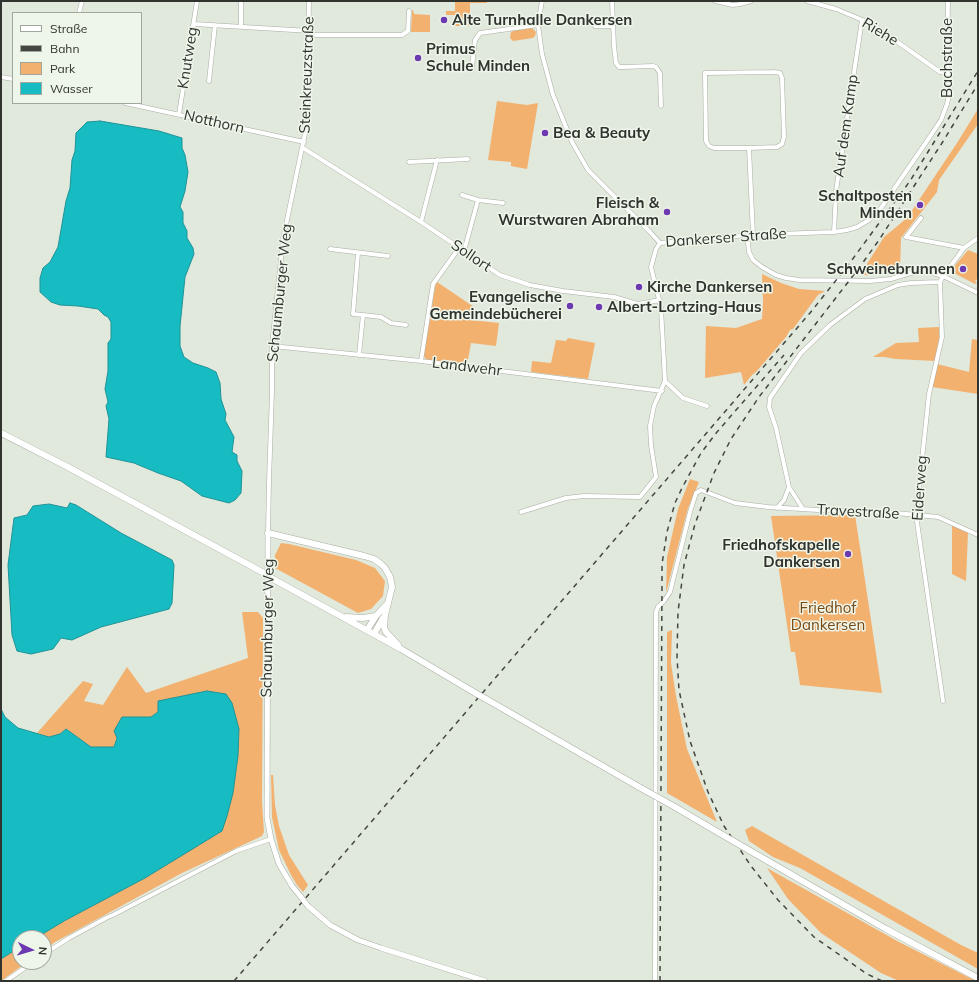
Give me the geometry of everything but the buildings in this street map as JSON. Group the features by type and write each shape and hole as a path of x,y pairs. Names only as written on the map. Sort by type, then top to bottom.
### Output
{"main road":[{"path":"1,433 73,469 402,649 477,694 886,929 978,978"},
{"path":"268,532 374,559 385,568 390,577 392,587 384,622 386,632 402,649"},
{"path":"367,630 388,602"},
{"path":"374,634 385,615"},
{"path":"342,617 363,618 376,616"}],"street":[{"path":"79,12 82,1"},
{"name":"Knutweg","path":"179,114 197,1"},
{"path":"241,1 241,27"},
{"name":"Steinkreuzstraße","path":"303,148 307,124 308,105 310,33 309,1"},
{"name":"Dankerser Straße","path":"542,1 538,25 542,54 553,95 572,142 588,170 660,243 747,235 834,232"},
{"path":"612,1 616,63 619,66 653,66 658,70 660,74 661,106"},
{"path":"715,1 733,5 751,1"},
{"name":"Riehe","path":"807,1 836,9 872,24 940,72 948,73"},
{"name":"Bachstraße","path":"834,232 857,227 869,220 881,208 943,116 950,90 947,62 948,1"},
{"path":"194,24 310,33 402,36 409,28 408,11"},
{"name":"Auf dem Kamp","path":"834,232 836,192 862,20"},
{"path":"472,67 475,40 480,33 538,25"},
{"path":"209,81 215,26"},
{"path":"595,26 613,26"},
{"path":"775,72 782,75 784,141 777,147 749,148 714,148 707,144 705,73 775,72"},
{"path":"1,77 12,79"},
{"name":"Notthorn","path":"130,104 304,142"},
{"name":"Sollort","path":"303,148 422,222 464,252 500,275 530,285 563,291 614,297 638,304 660,300"},
{"name":"Schaumburger Weg","path":"303,148 283,239 272,346 268,532 266,802 271,839 280,864 292,886 308,906 330,924 358,940 485,981"},
{"path":"749,148 753,235"},
{"path":"409,162 468,159"},
{"path":"422,222 436,160"},
{"path":"462,195 478,200 503,203"},
{"path":"464,252 478,200"},
{"path":"921,218 906,237 964,248"},
{"path":"747,235 749,252 753,260 776,275 786,278 799,280 870,281 891,279 911,273 929,272 943,276 977,291"},
{"name":"Eiderweg","path":"943,701 916,515 929,394 942,337 940,282 964,248 978,238"},
{"path":"521,512 566,498 584,496 640,497 656,477 651,445 650,426 654,406 662,391 665,381 663,321 660,300 651,267 656,249 660,243"},
{"path":"421,362 434,284 459,248"},
{"path":"330,249 388,256"},
{"path":"358,253 353,314 381,317 391,323 406,325"},
{"path":"803,509 789,487 776,428 769,407 770,398 801,353 830,325 865,299 898,285 940,282"},
{"path":"359,355 363,315"},
{"name":"Landwehr","path":"272,346 662,391"},
{"path":"665,381 683,398 707,406"},
{"path":"777,508 784,500 789,487"},
{"name":"Travestraße","path":"655,981 656,612 658,607 670,592 696,493 701,490 735,503 777,508 885,512 943,519 978,536"},
{"path":"52,949 100,921 230,854 271,839"},
{"path":"6,981 22,970"}],"green space":[{"path":"446,1 486,1 487,3 470,3 470,26 455,26 455,15 446,15 446,11 455,11 455,2"},
{"path":"412,10 414,14 430,15 430,32 411,32"},
{"path":"532,28 536,32 533,38 513,41 510,38 511,32 513,31"},
{"path":"497,101 527,105 538,103 527,169 511,166 511,162 488,160"},
{"path":"978,109 978,124 939,180 937,192 901,238 900,268 872,275 860,275 884,237 907,218"},
{"path":"968,250 978,254 978,278 975,281 977,283 975,284 952,272 952,269"},
{"path":"762,274 781,283 799,289 825,291 818,295 793,329 790,330 786,337 744,385 741,372 705,378 706,326 736,328 762,319"},
{"path":"437,282 474,307 471,320 499,323 496,346 471,343 467,365 426,360 424,356"},
{"path":"939,327 939,340 935,361 873,357 896,343 919,342 918,328"},
{"path":"568,338 595,343 588,379 531,372 532,361 551,363 556,340 566,341"},
{"path":"972,339 978,340 978,394 932,387 937,364 969,372"},
{"path":"690,479 699,482 688,508 666,593 667,557 678,509"},
{"name":"Friedhof Dankersen","path":"855,515 882,693 800,685 795,652 791,652 771,516"},
{"path":"952,525 968,533 966,581 952,574"},
{"path":"281,543 356,560 375,568 385,581 383,596 371,609 358,613 275,568 275,555"},
{"path":"242,612 258,612 263,618 262,802 264,832 262,836 182,873 52,944 52,930 49,930 145,878 174,859 233,793 238,756 239,729 226,694 207,691 158,712 151,717 122,717 114,747 91,747 66,729 60,734 49,737 37,733 83,681 93,684 84,701 103,705 127,667 146,693 248,658"},
{"path":"672,630 671,663 687,749 717,822 667,793 667,632"},
{"path":"271,775 273,775 275,805 279,826 289,855 308,885 303,892 291,875 279,850 272,817"},
{"path":"752,826 961,945 978,953 978,969 800,868 773,857 749,841 745,830"},
{"path":"767,868 899,942 976,981 899,981 881,973 821,933 788,899"},
{"path":"12,952 12,970 16,970 1,981 1,959"}],"water":[{"path":"100,121 159,131 182,138 182,148 185,155 188,172 185,191 180,207 183,212 183,223 187,231 187,238 193,248 194,254 185,277 180,326 180,346 184,357 193,363 216,372 220,383 221,399 226,414 225,420 234,437 232,452 237,455 237,461 242,471 241,493 235,500 229,503 202,496 181,481 134,463 106,457 109,419 106,406 108,402 105,389 108,371 108,343 111,339 111,322 108,317 98,309 60,305 51,302 40,292 40,278 43,268 50,262 58,247 66,201 70,188 76,133 87,122"},
{"path":"70,503 76,505 121,533 172,560 174,565 172,603 169,609 101,627 72,640 61,638 53,649 31,654 17,651 12,635 8,565 14,518 27,515 33,506 49,504 67,508"},
{"path":"207,691 226,694 232,703 239,729 238,756 233,793 222,831 145,878 49,930 12,930 12,952 1,959 1,709 5,717 18,728 49,737 60,734 66,729 91,747 114,747 117,738 114,731 122,717 151,717 158,712 158,701"}],"railway":[{"path":"234,981 810,313 849,264 910,181 978,71"},
{"path":"882,981 867,974 814,937 778,900 751,866 724,826 708,792 690,741 679,690 677,657 678,612 684,565 695,524 714,473 731,439 759,397 879,240 942,143 978,84"},
{"path":"660,981 662,564 667,532 675,503 701,453 717,432 784,355"}],"place":[{"name":"Alte Turnhalle Dankersen","path":"444,20"},
{"name":"Primus Schule Minden","path":"418,58"},
{"name":"Bea & Beauty","path":"545,133"},
{"name":"Schaltposten Minden","path":"920,205"},
{"name":"Fleisch & Wurstwaren Abraham","path":"667,212"},
{"name":"Schweinebrunnen","path":"963,269"},
{"name":"Kirche Dankersen","path":"639,287"},
{"name":"Evangelische Gemeindebücherei","path":"570,306"},
{"name":"Albert-Lortzing-Haus","path":"599,307"},
{"name":"Friedhofskapelle Dankersen","path":"848,554"}]}
